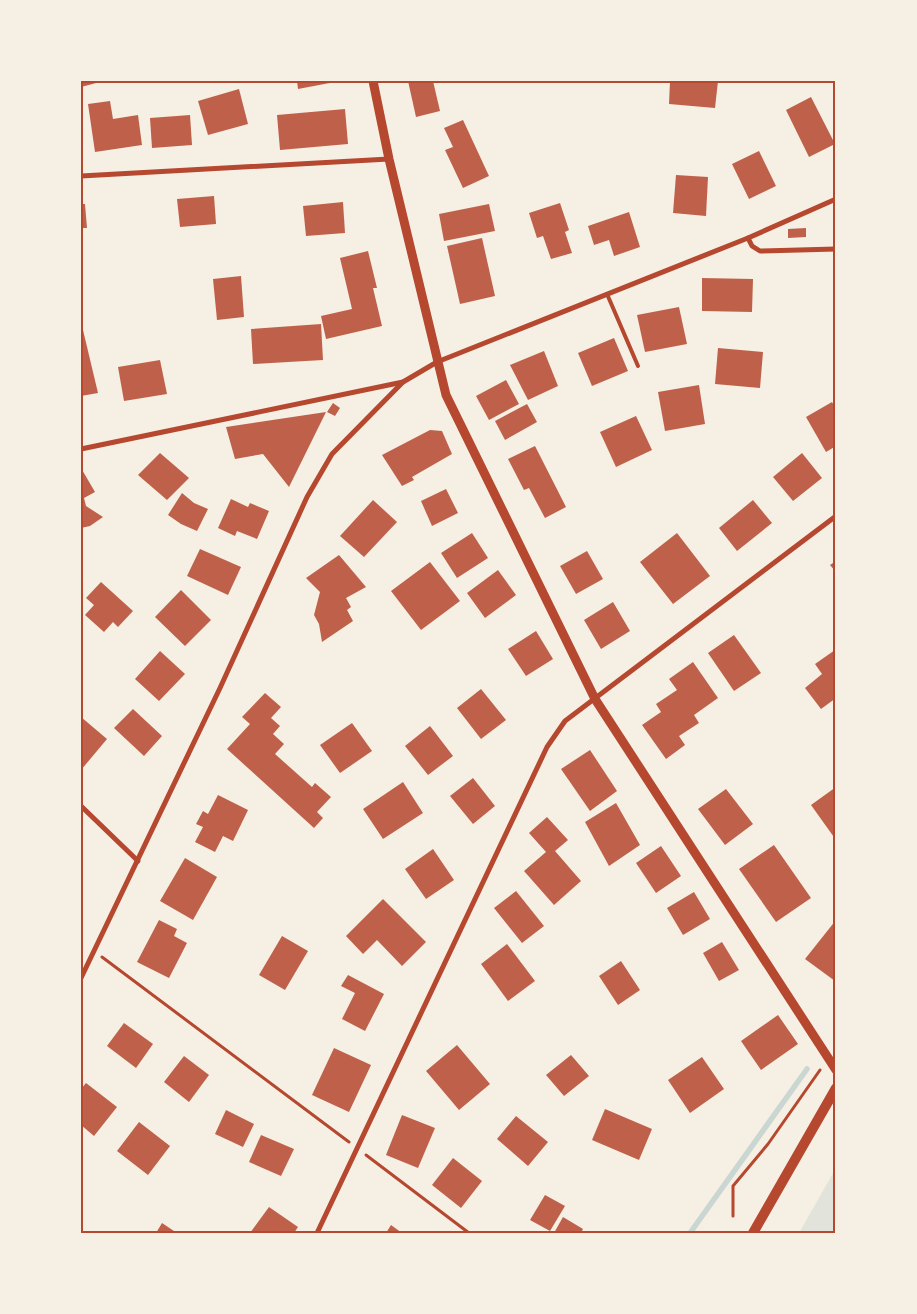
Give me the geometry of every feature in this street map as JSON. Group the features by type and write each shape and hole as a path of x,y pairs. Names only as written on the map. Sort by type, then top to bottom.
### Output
{"main road":[{"path":"753,1233 836,1088"}],"street":[{"path":"373,81 389,159 446,395 596,699 836,1070"},
{"path":"81,176 389,159"},
{"path":"81,978 220,688 307,497 332,454 403,382 437,362 748,238 836,199"},
{"path":"748,238 752,246 760,251 836,249"},
{"path":"81,450 403,382"},
{"path":"317,1233 547,747 565,721 836,516"},
{"path":"81,806 138,861"}],"lane":[{"path":"606,294 638,366"}],"path":[{"path":"111,965 469,1233"},
{"path":"733,1216 733,1186 768,1144 829,1059"},
{"path":"834,1233 836,1229"}],"shaded area":[{"path":"836,1168 836,1233 799,1233"}],"building":[{"path":"81,81 99,81 100,82 81,87"},
{"path":"297,81 335,81 335,82 298,89"},
{"path":"408,81 433,81 440,111 416,117"},
{"path":"670,81 718,81 715,108 669,104"},
{"path":"239,89 248,124 208,135 198,101"},
{"path":"811,97 835,144 809,157 786,110"},
{"path":"110,101 113,119 138,115 142,145 95,152 88,104"},
{"path":"345,109 348,144 280,150 277,115"},
{"path":"190,115 192,145 152,148 150,118"},
{"path":"463,120 489,176 463,188 445,150 453,147 444,128"},
{"path":"759,151 776,186 749,199 732,164"},
{"path":"676,175 708,177 706,216 673,213"},
{"path":"214,196 216,224 180,227 177,199"},
{"path":"343,202 345,233 306,236 303,206"},
{"path":"560,203 569,230 565,232 572,253 551,259 543,236 537,238 529,213"},
{"path":"81,204 85,204 87,228 81,228"},
{"path":"489,204 495,231 444,241 439,214"},
{"path":"629,212 640,247 614,256 609,240 594,245 588,226"},
{"path":"806,228 806,237 788,238 788,229"},
{"path":"482,238 495,296 460,304 447,246"},
{"path":"368,251 377,288 373,288 382,326 326,339 321,316 352,309 340,258"},
{"path":"241,276 244,317 217,320 213,279"},
{"path":"702,278 753,279 752,312 702,311"},
{"path":"679,307 687,344 645,352 637,315"},
{"path":"321,324 323,360 253,364 251,329"},
{"path":"81,330 83,330 98,393 81,396"},
{"path":"614,338 628,371 592,386 578,353"},
{"path":"718,348 763,352 760,388 715,384"},
{"path":"544,351 558,386 528,400 510,365"},
{"path":"160,360 167,394 124,401 118,367"},
{"path":"506,380 519,404 489,420 476,396"},
{"path":"699,385 705,424 665,431 658,392"},
{"path":"832,402 836,409 836,446 826,452 806,417"},
{"path":"333,403 340,408 335,416 327,412"},
{"path":"527,404 537,422 505,440 495,421"},
{"path":"326,412 289,487 263,454 235,459 226,427"},
{"path":"636,416 652,450 616,467 600,432"},
{"path":"430,430 442,431 452,454 412,477 414,480 402,486 382,455"},
{"path":"535,446 566,507 545,518 529,488 524,490 508,459"},
{"path":"160,453 189,478 167,500 138,475"},
{"path":"802,453 822,478 793,501 773,477"},
{"path":"81,468 95,492 84,498 86,506 103,517 90,526 81,528"},
{"path":"446,489 458,513 432,526 421,501"},
{"path":"182,493 194,503 208,509 197,531 181,524 168,515"},
{"path":"231,499 248,507 250,503 269,511 257,539 237,531 235,536 218,528"},
{"path":"373,500 397,522 364,557 340,536"},
{"path":"753,500 772,523 737,551 719,528"},
{"path":"472,533 488,558 457,578 441,553"},
{"path":"677,533 710,576 673,604 640,562"},
{"path":"200,549 241,567 228,595 187,576"},
{"path":"587,551 603,579 576,594 560,566"},
{"path":"339,555 366,587 346,598 351,607 347,610 353,621 322,642 319,624 314,615 320,592 306,578"},
{"path":"836,561 836,572 830,565"},
{"path":"430,562 460,601 421,630 391,591"},
{"path":"498,570 516,595 485,618 467,593"},
{"path":"101,582 133,611 118,627 113,622 104,632 85,615 94,605 86,598"},
{"path":"181,590 211,620 185,646 155,617"},
{"path":"613,602 630,631 601,649 584,620"},
{"path":"536,631 553,659 526,676 508,649"},
{"path":"734,635 761,673 734,691 708,653"},
{"path":"835,650 836,698 821,709 805,688 822,674 815,664"},
{"path":"160,651 185,674 159,701 135,679"},
{"path":"693,662 718,698 694,715 699,723 679,736 685,745 666,759 642,725 661,712 656,704 677,690 669,679"},
{"path":"481,689 506,720 481,739 457,708"},
{"path":"265,693 281,707 271,718 280,726 273,734 284,744 275,754 312,787 315,783 331,797 317,812 323,818 314,828 227,749 250,724 242,717"},
{"path":"133,709 162,736 144,756 114,728"},
{"path":"81,717 107,739 81,770"},
{"path":"352,723 372,751 340,773 320,745"},
{"path":"430,726 453,756 428,775 405,746"},
{"path":"590,750 617,791 590,811 561,769"},
{"path":"473,778 495,806 473,824 450,796"},
{"path":"403,782 423,813 383,839 363,809"},
{"path":"836,787 836,840 811,805"},
{"path":"726,789 753,824 725,845 698,809"},
{"path":"218,795 248,810 233,841 223,836 215,852 195,842 203,827 196,824 203,811 208,814"},
{"path":"616,803 640,845 609,866 585,822"},
{"path":"547,817 568,840 555,851 581,881 554,905 524,871 546,852 529,833"},
{"path":"774,845 811,898 776,922 739,869"},
{"path":"661,846 681,876 656,893 636,863"},
{"path":"433,849 454,880 426,899 405,869"},
{"path":"185,858 217,877 193,920 160,901"},
{"path":"516,891 544,926 522,943 494,908"},
{"path":"694,892 710,919 683,935 667,908"},
{"path":"383,899 426,942 402,966 377,940 363,954 346,936"},
{"path":"159,920 177,929 174,936 187,943 169,978 137,962"},
{"path":"836,920 836,980 835,981 805,959"},
{"path":"282,936 308,951 285,990 259,975"},
{"path":"722,942 739,970 719,981 703,953"},
{"path":"507,944 535,981 508,1001 481,964"},
{"path":"621,961 640,990 618,1005 599,976"},
{"path":"348,975 384,994 365,1031 342,1019 355,993 341,986"},
{"path":"778,1015 798,1044 761,1070 741,1041"},
{"path":"124,1023 153,1044 136,1068 107,1046"},
{"path":"457,1045 490,1084 459,1110 426,1071"},
{"path":"334,1048 371,1065 349,1112 312,1095"},
{"path":"571,1055 589,1076 564,1096 546,1075"},
{"path":"184,1056 209,1075 189,1102 164,1082"},
{"path":"702,1057 724,1089 690,1113 668,1080"},
{"path":"86,1083 117,1107 94,1136 81,1125 81,1089"},
{"path":"605,1109 652,1129 639,1160 592,1140"},
{"path":"226,1110 254,1124 243,1147 215,1134"},
{"path":"402,1115 435,1128 418,1168 386,1155"},
{"path":"516,1116 548,1142 528,1166 497,1139"},
{"path":"139,1122 170,1146 148,1175 117,1151"},
{"path":"261,1135 294,1149 281,1176 249,1162"},
{"path":"453,1158 482,1181 461,1208 432,1185"},
{"path":"545,1195 565,1206 550,1231 530,1220"},
{"path":"269,1207 298,1227 294,1233 250,1233"},
{"path":"563,1217 583,1229 581,1233 554,1233"},
{"path":"162,1223 177,1233 156,1233"},
{"path":"391,1225 402,1233 386,1233"}],"waterway":[{"path":"690,1233 807,1069"}]}
